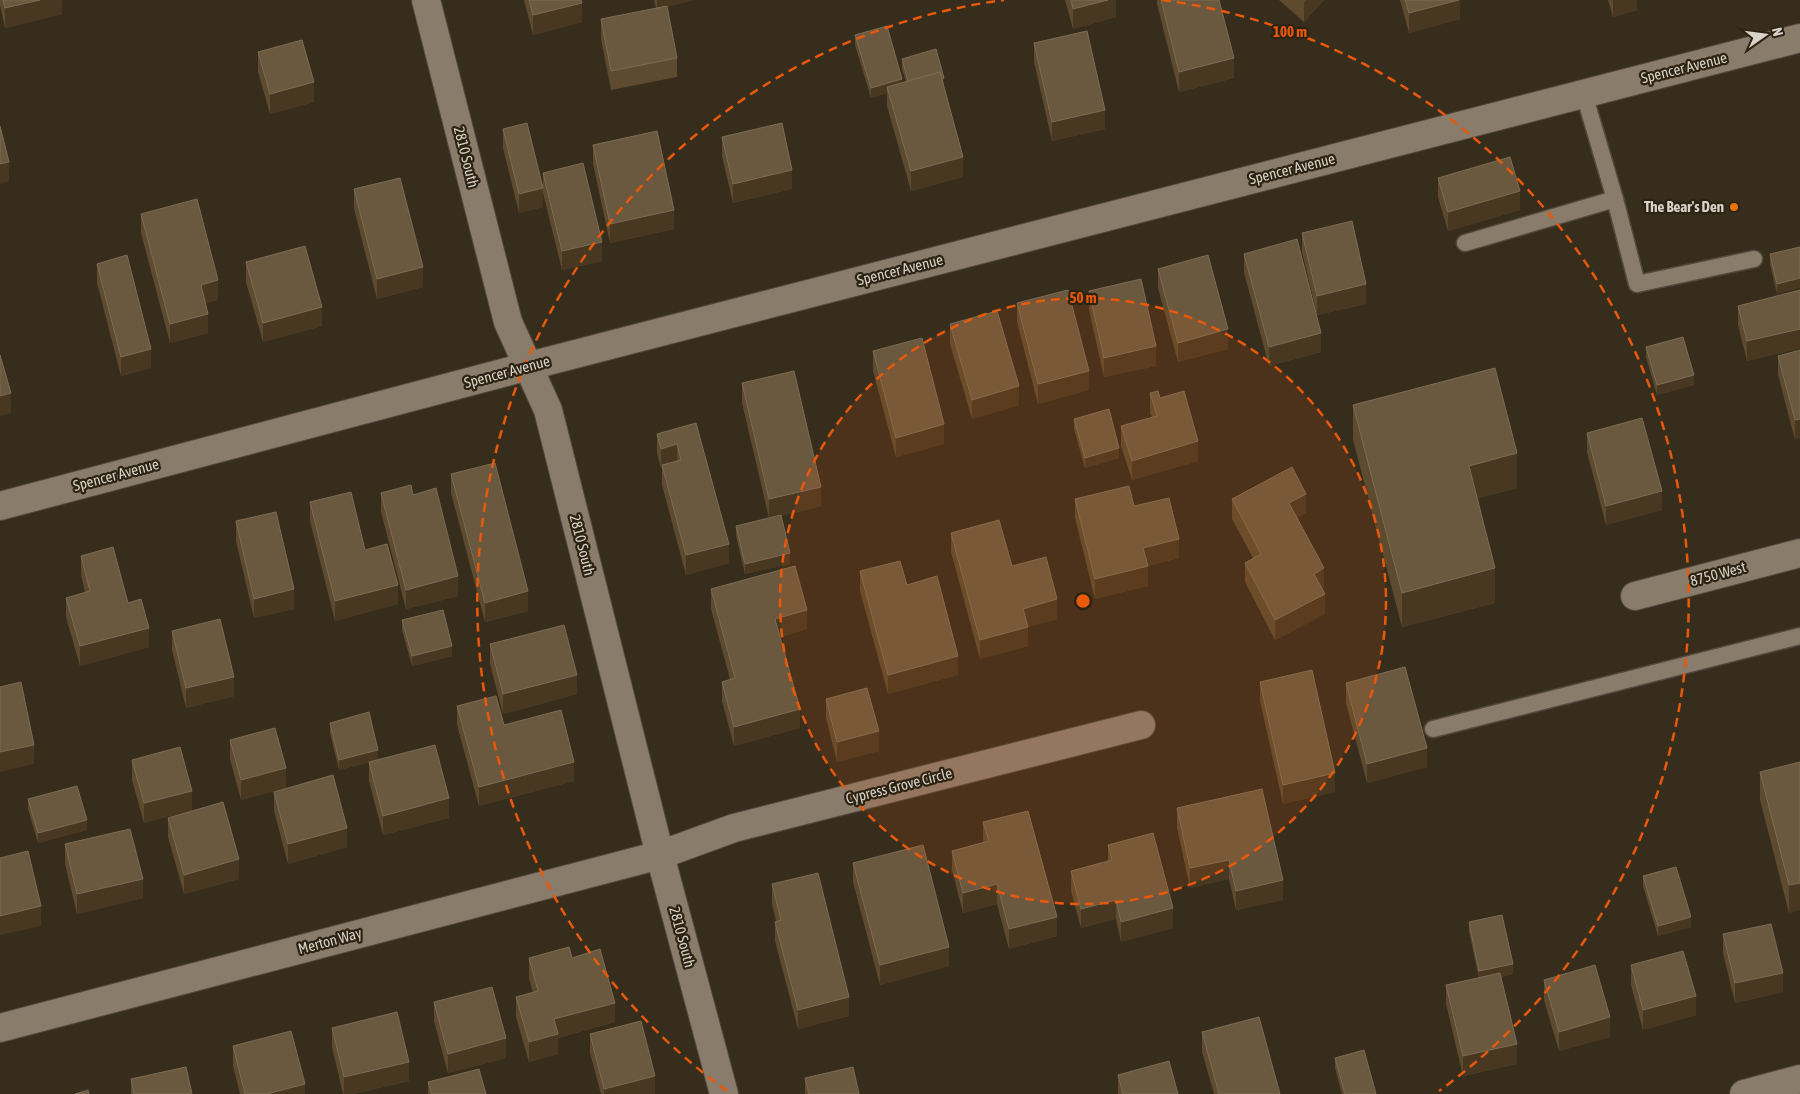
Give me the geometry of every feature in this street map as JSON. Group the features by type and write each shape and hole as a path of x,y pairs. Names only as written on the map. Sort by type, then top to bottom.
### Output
{"street":[{"name":"2810 South","path":"426,0 508,322 548,410 660,855 724,1094"},
{"name":"Spencer Avenue","path":"0,506 529,366 1800,38"},
{"name":"8750 West","path":"1635,596 1800,553"},
{"name":"Cypress Grove Circle","path":"660,855 734,828 1141,725"},
{"name":"Merton Way","path":"0,1028 660,855"},
{"path":"1744,1094 1800,1079"}],"lane":[{"path":"1584,94 1615,199 1637,284 1754,259"},
{"path":"1465,243 1615,199"},
{"path":"1433,729 1800,636"}],"building":[{"path":"3,0 40,0 5,8"},
{"path":"529,0 581,0 582,3 533,15"},
{"path":"1071,0 1108,0 1073,9"},
{"path":"1161,0 1219,0 1234,58 1179,72"},
{"path":"1405,0 1459,0 1409,13"},
{"path":"667,6 677,58 611,71 601,19"},
{"path":"887,26 902,79 871,88 855,35"},
{"path":"1087,31 1105,110 1052,122 1034,43"},
{"path":"302,40 314,82 270,94 258,52"},
{"path":"936,49 944,78 942,79 940,72 908,81 902,59"},
{"path":"940,72 963,157 911,171 887,87"},
{"path":"527,123 543,188 519,194 503,129"},
{"path":"782,123 792,170 733,184 722,137"},
{"path":"0,126 9,162 0,164"},
{"path":"657,131 674,210 610,224 593,145"},
{"path":"1510,157 1520,191 1448,212 1438,178"},
{"path":"583,163 602,242 562,251 543,173"},
{"path":"400,178 423,267 377,279 354,189"},
{"path":"197,199 218,280 201,285 208,314 170,324 141,214"},
{"path":"1352,221 1366,284 1317,296 1302,233"},
{"path":"1297,239 1321,333 1269,347 1244,254"},
{"path":"305,246 322,307 263,323 246,262"},
{"path":"1800,247 1800,278 1777,284 1770,254"},
{"path":"127,255 151,349 121,357 97,264"},
{"path":"1208,255 1228,329 1178,343 1158,269"},
{"path":"1141,279 1156,346 1104,358 1089,291"},
{"path":"1068,290 1089,371 1038,384 1017,303"},
{"path":"1800,290 1800,329 1747,341 1738,306"},
{"path":"997,311 1019,386 972,400 950,324"},
{"path":"1683,337 1694,375 1657,385 1646,347"},
{"path":"922,338 944,424 896,438 873,351"},
{"path":"1800,350 1800,419 1795,420 1778,356"},
{"path":"0,355 11,393 0,396"},
{"path":"1495,368 1517,453 1469,466 1495,568 1402,593 1353,405"},
{"path":"794,371 821,487 769,499 742,383"},
{"path":"1158,391 1160,398 1184,391 1198,441 1132,461 1121,426 1157,416 1150,393"},
{"path":"1109,409 1119,448 1085,458 1074,419"},
{"path":"1642,418 1662,491 1606,506 1587,433"},
{"path":"696,423 729,544 686,555 662,465 681,460 677,444 661,449 657,434"},
{"path":"495,463 528,591 485,603 451,474"},
{"path":"1292,467 1306,494 1289,503 1324,568 1314,574 1325,594 1275,620 1245,563 1261,554 1232,499"},
{"path":"411,485 413,495 436,488 458,576 406,590 381,493"},
{"path":"1129,486 1134,506 1169,498 1179,539 1143,548 1148,566 1095,579 1075,499"},
{"path":"351,492 365,550 387,544 398,585 335,601 310,502"},
{"path":"276,512 294,589 254,599 236,521"},
{"path":"781,515 790,553 745,564 736,526"},
{"path":"999,520 1012,566 1046,557 1057,599 1023,609 1028,627 980,640 951,533"},
{"path":"113,547 128,603 141,599 149,628 80,646 66,598 90,591 81,556"},
{"path":"900,561 907,585 937,576 958,656 888,675 860,571"},
{"path":"795,566 807,610 775,619 800,709 734,727 722,682 735,678 711,589"},
{"path":"443,610 452,646 412,656 402,620"},
{"path":"220,619 234,677 186,688 172,631"},
{"path":"564,625 577,675 503,694 490,644"},
{"path":"1405,667 1427,748 1367,764 1346,683"},
{"path":"1312,670 1335,773 1283,785 1260,682"},
{"path":"21,682 34,745 0,752 0,687"},
{"path":"867,688 879,731 837,742 826,699"},
{"path":"496,696 504,725 561,710 574,762 479,787 457,706"},
{"path":"369,712 378,750 339,760 330,723"},
{"path":"275,728 286,768 241,780 230,740"},
{"path":"435,745 449,798 383,816 369,762"},
{"path":"180,747 192,791 144,803 132,760"},
{"path":"1800,762 1800,883 1789,885 1760,772"},
{"path":"333,775 347,828 288,844 274,792"},
{"path":"77,786 87,820 38,833 28,799"},
{"path":"1262,789 1283,880 1236,891 1229,860 1190,868 1177,808"},
{"path":"223,802 239,859 184,875 168,818"},
{"path":"1028,811 1057,917 1009,929 997,884 963,893 952,851 989,841 983,822"},
{"path":"130,829 143,879 77,894 65,844"},
{"path":"1153,833 1173,908 1121,922 1116,900 1081,909 1071,871 1112,860 1108,845"},
{"path":"923,845 949,947 880,965 853,863"},
{"path":"28,851 41,906 0,916 0,858"},
{"path":"1676,867 1691,917 1658,926 1643,876"},
{"path":"818,873 849,997 798,1010 775,922 781,920 772,884"},
{"path":"1502,915 1513,964 1479,971 1469,922"},
{"path":"1771,924 1783,973 1735,983 1723,934"},
{"path":"569,947 572,958 600,949 615,1003 554,1019 558,1034 529,1042 516,997 538,991 529,958"},
{"path":"1683,951 1696,996 1643,1010 1631,965"},
{"path":"1595,965 1610,1017 1559,1032 1544,980"},
{"path":"1500,973 1517,1044 1463,1056 1446,985"},
{"path":"492,987 506,1038 448,1054 434,1002"},
{"path":"397,1012 409,1062 344,1077 332,1028"},
{"path":"1259,1017 1280,1094 1219,1094 1202,1032"},
{"path":"641,1021 655,1076 604,1089 590,1034"},
{"path":"291,1031 305,1084 267,1094 245,1094 233,1046"},
{"path":"1364,1050 1376,1094 1345,1094 1335,1058"},
{"path":"1169,1061 1178,1094 1123,1094 1118,1075"},
{"path":"186,1067 192,1094 134,1094 131,1079"},
{"path":"853,1067 859,1094 809,1094 805,1078"},
{"path":"479,1069 486,1094 432,1094 428,1082"},
{"path":"88,1090 89,1094 75,1094"}],"place":[{"name":"The Bear's Den","path":"1734,207"}]}
